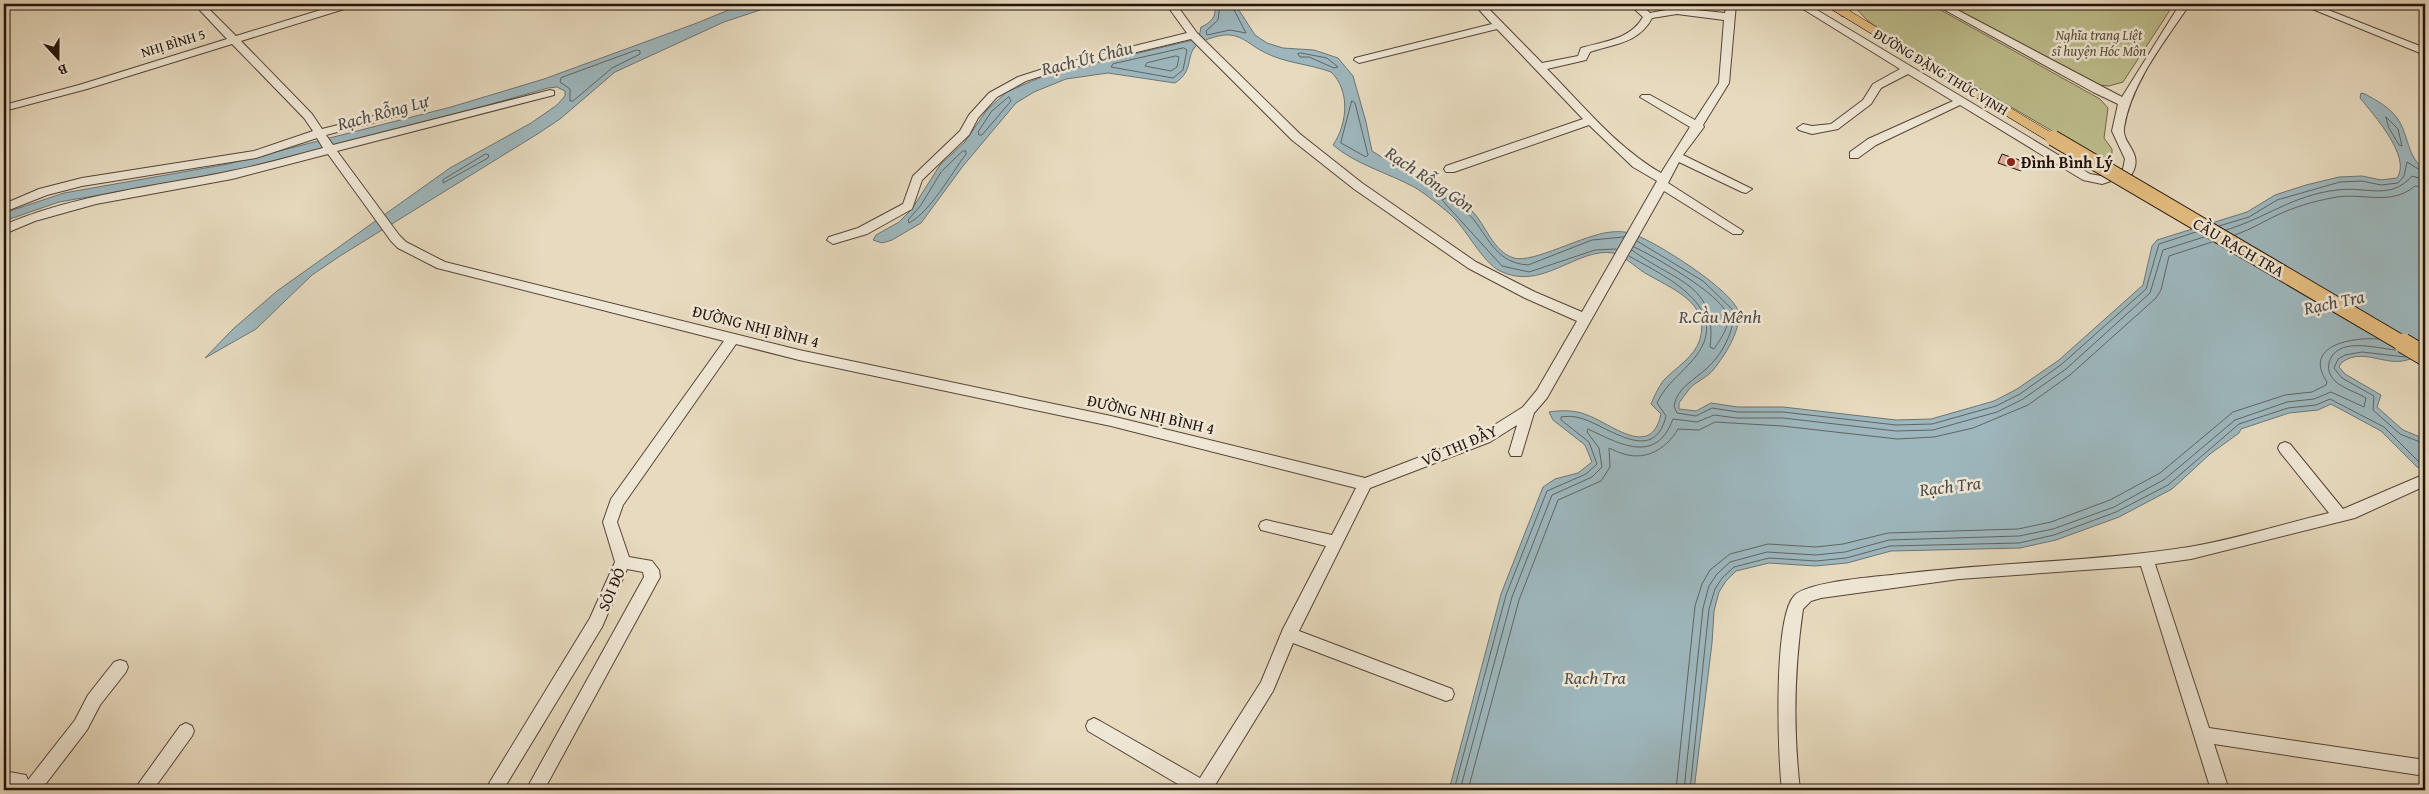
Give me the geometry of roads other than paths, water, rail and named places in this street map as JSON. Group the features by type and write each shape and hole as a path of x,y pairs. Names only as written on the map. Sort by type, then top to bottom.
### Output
{"main road":[{"name":"ĐƯỜNG ĐẶNG THÚC VỊNH","path":"1829,4 1844,9 2054,138"},
{"name":"CẦU RẠCH TRA","path":"2054,138 2425,356"}],"street":[{"name":"ĐƯỜNG NHỊ BÌNH 4","path":"199,4 308,116 324,142 402,245 441,265 733,339 1111,422 1364,484"},
{"name":"NHỊ BÌNH 5","path":"4,108 83,87 350,4"},
{"path":"1171,4 1197,39 1296,137 1358,186 1472,265 1530,295 1585,319"},
{"path":"1431,6 1442,4"},
{"path":"1479,4 1591,120 1637,164 1737,231"},
{"path":"1634,4 1648,16"},
{"name":"VÕ THỊ ĐẦY","path":"1364,484 1485,438 1528,411 1542,394 1663,182 1665,175 1698,127 1724,83 1730,4"},
{"path":"1800,4 2087,176 2102,180 2128,171 2131,159 2118,132 2124,102 2160,41 2185,4"},
{"path":"1939,4 2097,90 2124,102"},
{"path":"2305,4 2425,52"},
{"path":"1540,67 1582,58 1585,50 1627,38 1639,31 1648,16 1677,11 1729,17"},
{"path":"1359,60 1500,24"},
{"path":"833,240 850,237 880,224 908,206 917,179 964,133 973,117 993,95 1022,79 1053,70 1197,39"},
{"path":"1803,128 1812,130 1834,127 1867,102 1877,86 1908,68"},
{"path":"4,208 44,192 82,182 324,142 514,104 550,93"},
{"path":"1646,97 1698,127"},
{"path":"1854,155 1872,142 1962,101"},
{"path":"4,230 31,218 96,200 232,175 324,142 394,114"},
{"path":"1450,169 1591,120"},
{"path":"1677,157 1746,190"},
{"name":"SỎI ĐỎ","path":"494,790 596,622 623,562 610,522 616,503 733,339"},
{"path":"1516,452 1528,411"},
{"path":"2285,448 2340,516"},
{"path":"1791,790 1786,746 1788,675 1796,604 1804,597 1821,591 1959,573 2146,559 2210,549 2340,516 2369,506 2425,480"},
{"path":"1094,726 1202,790 1267,686 1289,634 1364,484"},
{"path":"1266,526 1336,542"},
{"path":"2146,559 2220,790"},
{"path":"535,790 652,576 651,570 647,566 623,562"},
{"path":"1289,634 1446,694"},
{"path":"31,790 81,725 94,700 120,667"},
{"path":"143,790 186,731"},
{"path":"2203,735 2425,768"},
{"path":"4,779 20,781 13,790"}],"water":[{"path":"743,4 778,4 724,22 615,72 560,119 340,256 312,275 256,329 205,358 233,329 277,291 450,168 531,123 557,105 565,96 565,91 557,87 548,88 435,120 232,172 59,202 4,221 4,213 64,193 228,164 451,107 544,79 697,23"},
{"name":"Rạch Tra","path":"1214,4 1235,4 1255,35 1267,43 1283,48 1314,50 1338,58 1353,76 1372,151 1461,202 1472,211 1495,244 1507,255 1522,259 1533,257 1600,234 1626,232 1637,235 1664,250 1713,283 1736,306 1739,315 1737,329 1727,351 1714,369 1690,388 1679,403 1679,409 1696,411 1711,403 1738,407 1783,407 1896,420 1931,419 1994,401 2017,389 2059,360 2143,285 2152,246 2157,240 2247,212 2275,195 2306,185 2339,177 2362,176 2381,180 2397,178 2400,169 2395,148 2389,136 2360,98 2361,93 2365,94 2378,101 2394,114 2401,124 2411,153 2419,165 2425,169 2425,348 2414,357 2403,361 2361,356 2341,363 2339,367 2345,374 2381,395 2377,407 2403,430 2425,439 2425,470 2417,467 2381,431 2331,404 2318,410 2289,413 2241,429 2239,433 2210,454 2172,489 2119,517 2056,540 2020,548 1891,551 1847,563 1815,566 1769,563 1736,571 1719,592 1714,611 1712,643 1694,790 1449,790 1501,594 1543,487 1555,479 1578,473 1592,462 1585,445 1553,420 1549,412 1578,412 1630,435 1640,437 1649,435 1656,428 1661,414 1651,404 1658,390 1663,381 1694,351 1700,339 1702,326 1700,315 1686,298 1613,253 1586,256 1545,273 1530,276 1515,276 1493,267 1480,253 1456,220 1428,196 1404,182 1351,158 1333,145 1342,127 1345,107 1341,88 1331,72 1272,56 1244,40 1230,35 1213,37 1197,45 1191,53 1188,68 1175,83 1108,73 1066,79 1034,92 1016,103 963,166 921,223 892,240 882,243 873,240 876,235 899,222 912,209 940,165 964,143 987,110 1007,92 1046,75 1193,40 1199,37 1201,27 1213,18 1215,12"}],"place":[{"name":"Đình Bình Lý","path":"2011,162"}],"park label":[{"name":"Nghĩa trang Liệt sĩ huyện Hóc Môn","path":"2099,43"}],"water label":[{"name":"Rạch Út Châu","path":"1087,58"},
{"name":"Rạch Rỗng Lự","path":"383,112"},
{"name":"Rạch Rỗng Gòn","path":"1430,179"},
{"name":"R.Cầu Mênh","path":"1720,316"}]}
